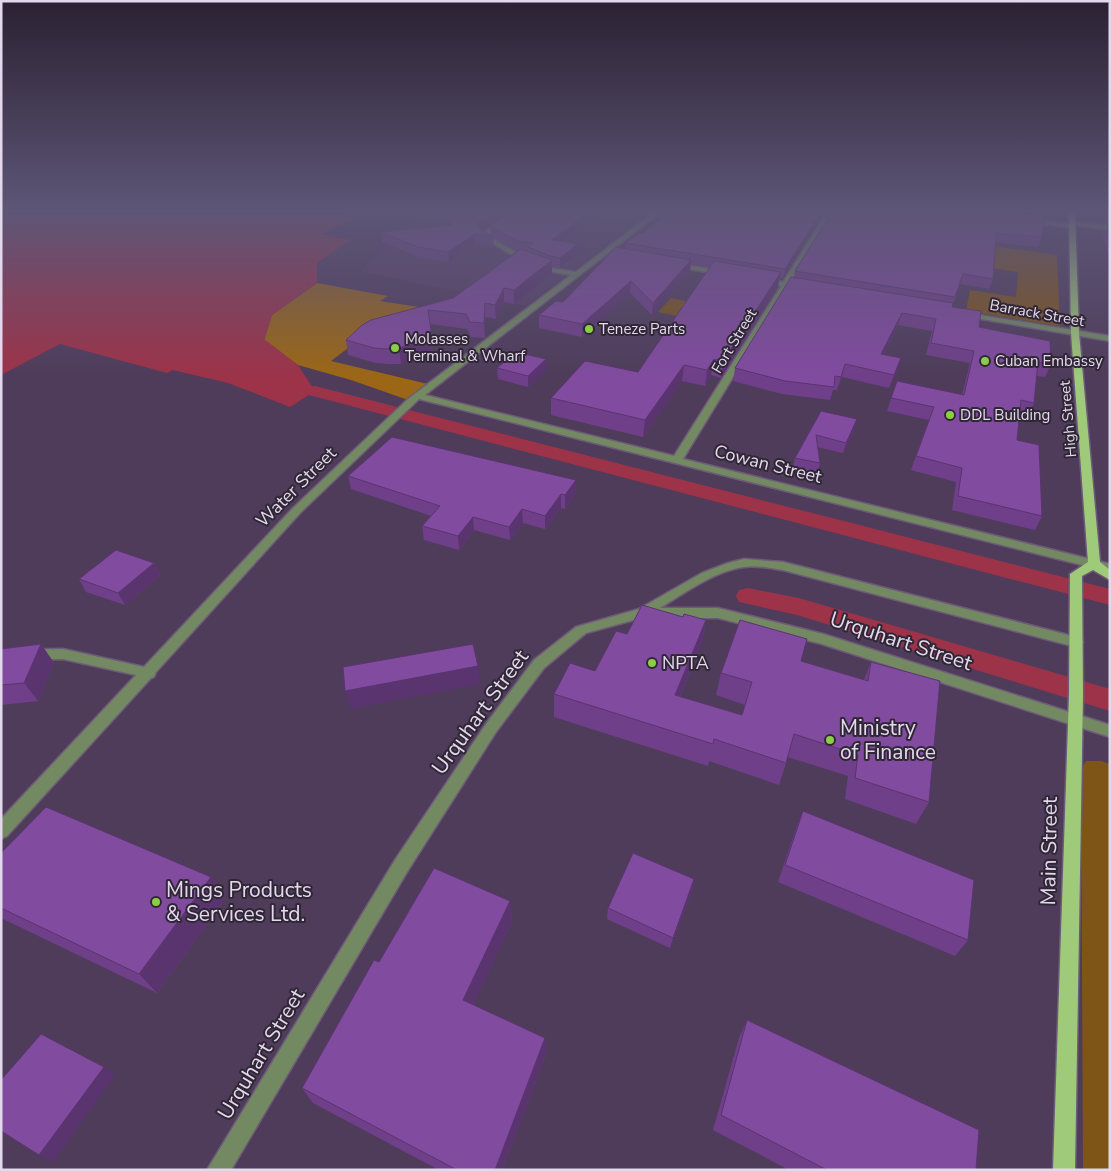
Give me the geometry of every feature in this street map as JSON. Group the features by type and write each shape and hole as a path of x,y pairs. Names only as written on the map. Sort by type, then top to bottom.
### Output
{"main road":[{"name":"High Street","path":"1073,267 1075,333 1094,564"},
{"name":"Main Street","path":"1064,1170 1076,694 1076,574 1094,564"},
{"path":"1094,564 1110,576"}],"street":[{"path":"540,267 548,270 578,274"},
{"name":"Water Street","path":"1,831 297,510 384,426 415,398 588,267"},
{"path":"684,267 728,274"},
{"name":"Fort Street","path":"677,460 795,267"},
{"path":"756,279 813,289"},
{"name":"Barrack Street","path":"959,313 1110,339"},
{"name":"Cowan Street","path":"415,398 677,460 1110,568"},
{"path":"641,613 716,572 737,564 757,563 783,566 1076,642"},
{"name":"Urquhart Street","path":"218,1170 401,866 491,728 538,664 582,630 641,613 718,613 823,639 1110,731"},
{"path":"1,655 62,654 148,673"}],"shaded area":[{"path":"1,267 317,267 317,283 272,315 264,339 298,365 315,391 290,407 228,383 173,370 167,373 60,344 1,375"},
{"path":"364,267 578,267 525,306 360,271"},
{"path":"982,267 1057,267 1060,326 966,311 970,290 1016,297 1018,272"},
{"path":"317,283 388,296 380,301 419,307 411,315 378,325 331,361 432,385 411,401 351,380 298,365 264,340 272,315"},
{"path":"671,298 754,315 747,330 658,312"},
{"path":"1086,761 1101,761 1110,764 1110,1170 1083,1170 1081,769"}],"building":[{"path":"497,267 544,267 514,290 504,288 495,305 485,303 484,323 470,322 466,314 428,310 431,331 428,337 421,342 399,348 386,349 374,348 346,340 362,325 371,320 453,298"},
{"path":"597,267 685,267 653,303 631,281 582,324 539,315 556,301 563,302"},
{"path":"710,267 748,267 781,272 723,361 714,359 707,370 684,365 645,420 551,398 585,361 638,372"},
{"path":"771,267 786,267 785,269"},
{"path":"798,267 994,267 993,279 963,274 955,297 795,271"},
{"path":"791,277 953,303 952,307 981,311 979,327 1050,341 1051,364 1038,362 1034,403 1021,400 1017,440 1039,445 1042,516 958,496 962,468 916,456 934,407 891,398 897,381 964,395 974,351 931,343 936,319 902,313 881,354 901,358 894,375 845,364 841,377 835,376 834,387 785,381 735,368"},
{"path":"516,352 546,359 528,376 497,368"},
{"path":"821,411 857,419 846,443 816,435 820,463 795,458"},
{"path":"392,437 576,480 565,495 561,494 545,516 522,509 509,527 473,517 458,536 422,526 440,506 348,476"},
{"path":"116,550 154,563 118,593 79,579"},
{"path":"642,605 683,617 684,614 706,620 675,695 742,715 752,682 721,673 740,620 807,639 801,661 868,681 871,662 940,681 929,802 855,778 858,755 794,734 786,763 714,739 713,744 554,694 570,663 595,671 616,631 627,634"},
{"path":"41,644 24,683 1,685 1,649"},
{"path":"473,644 478,666 345,691 343,667"},
{"path":"46,807 211,877 139,974 1,908 1,853"},
{"path":"803,811 974,880 968,940 785,865"},
{"path":"633,853 694,879 673,938 608,908"},
{"path":"434,868 510,901 463,1000 545,1038 495,1170 457,1170 302,1088 374,960 379,962"},
{"path":"747,1020 979,1130 976,1170 827,1170 721,1115"},
{"path":"41,1034 104,1067 39,1155 1,1131 1,1080"}],"waterway":[{"path":"315,391 1110,597"},
{"path":"748,596 799,607 1110,700"}],"place":[{"name":"Teneze Parts","path":"589,329"},
{"name":"Molasses Terminal & Wharf","path":"395,348"},
{"name":"Cuban Embassy","path":"985,361"},
{"name":"DDL Building","path":"950,415"},
{"name":"NPTA","path":"652,663"},
{"name":"Ministry of Finance","path":"830,740"},
{"name":"Mings Products & Services Ltd.","path":"156,902"}]}
